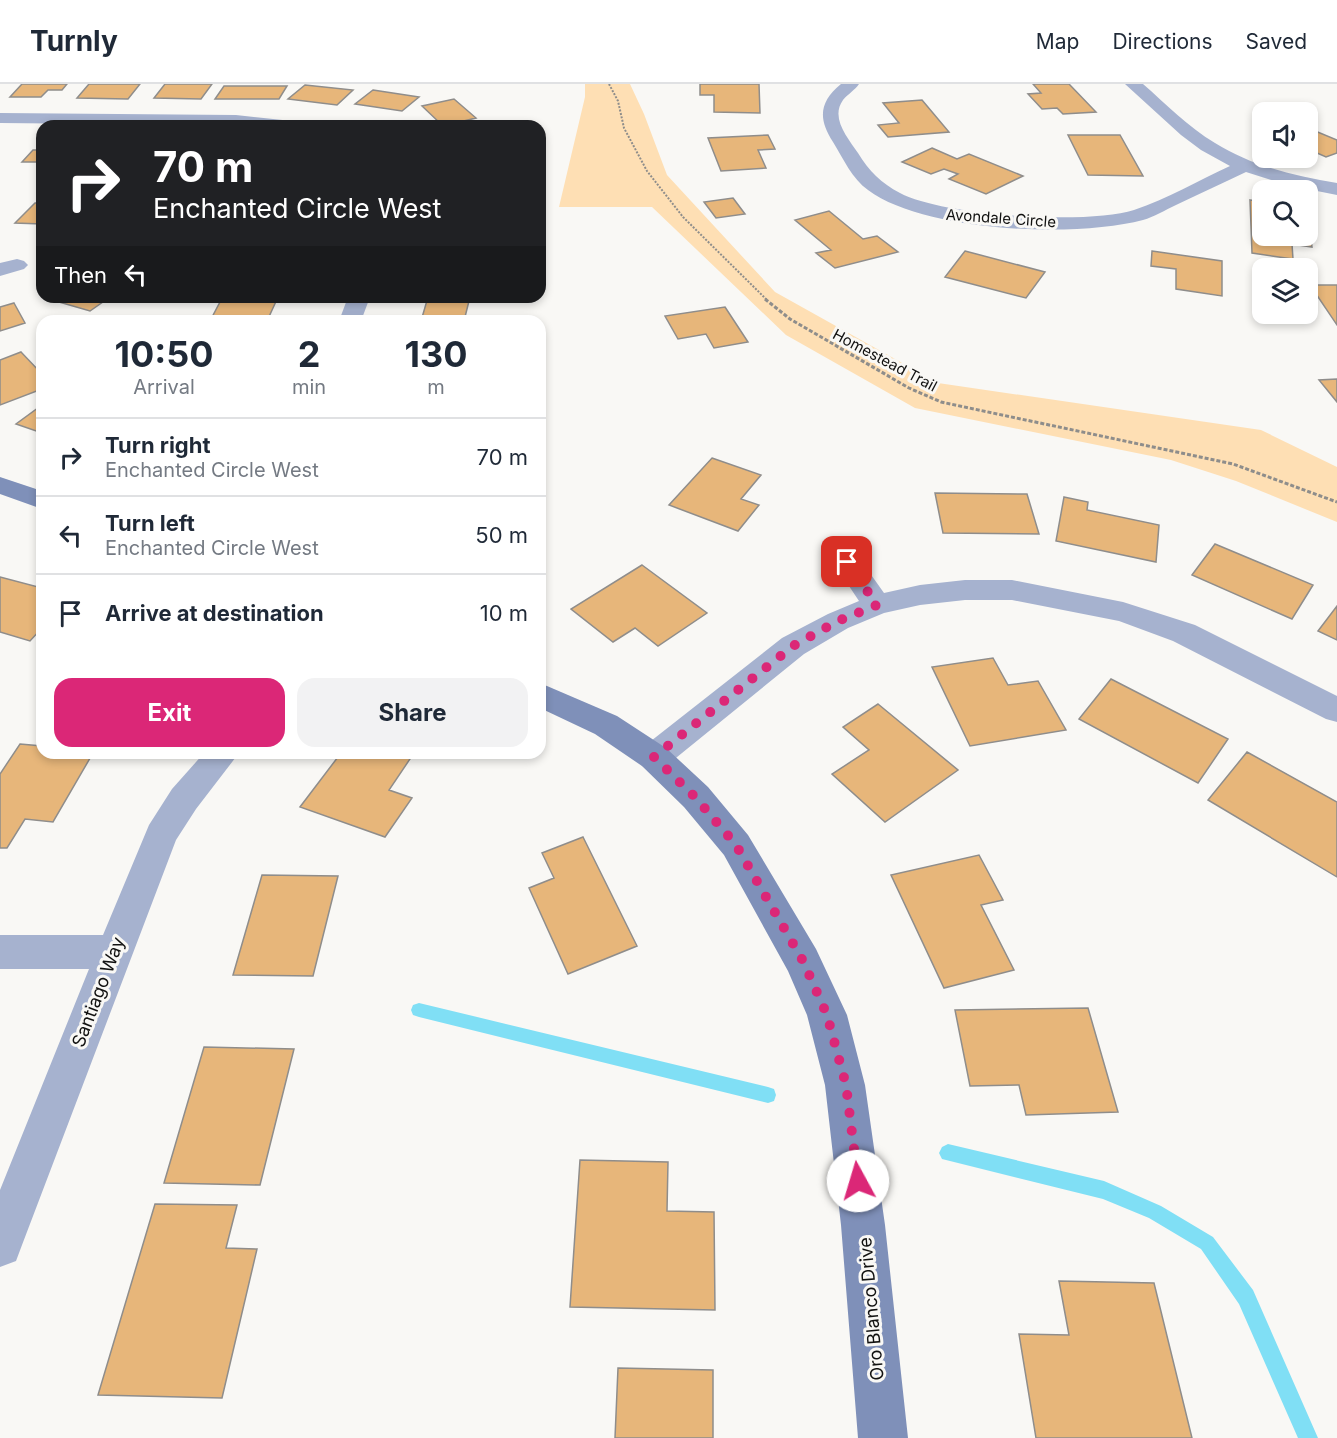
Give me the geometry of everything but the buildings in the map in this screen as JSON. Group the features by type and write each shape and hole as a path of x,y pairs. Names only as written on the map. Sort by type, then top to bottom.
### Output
{"street":[{"name":"Avondale Circle","path":"851,84 837,96 830,106 829,117 833,129 874,186 888,195 934,212 960,217 1075,224 1120,220 1139,215 1247,165"},
{"path":"1133,84 1206,145 1247,165 1301,183 1337,189"},
{"path":"0,117 236,120"},
{"path":"0,485 36,498"},
{"path":"847,562 877,605"},
{"path":"654,757 793,646 838,621 877,605 920,595 965,590 1012,590 1123,612 1184,633 1337,710"},
{"name":"Oro Blanco Drive","path":"546,698 606,725 654,757 696,798 736,845 803,961 827,1015 846,1085 883,1438"},
{"name":"Santiago Way","path":"0,1245 113,952 161,835 184,799 218,759"},
{"path":"0,952 113,952"}],"path":[{"name":"Homestead Trail","path":"609,84 618,100 624,128 647,171 683,217 765,299 790,319 909,388 941,402 1233,464 1337,502"}],"shaded area":[{"path":"585,84 630,84 667,175 775,292 938,383 1261,430 1337,467 1337,522 1236,481 1171,460 915,408 786,335 652,207 559,207 585,97"}],"waterway":[{"path":"419,1010 768,1095"},
{"path":"948,1153 1104,1190 1155,1212 1207,1243 1246,1297 1308,1438"}],"route":[{"path":"847,562 877,605 838,621 793,646 654,757 696,798 736,845 803,961 827,1015 846,1085 858,1181"}]}
